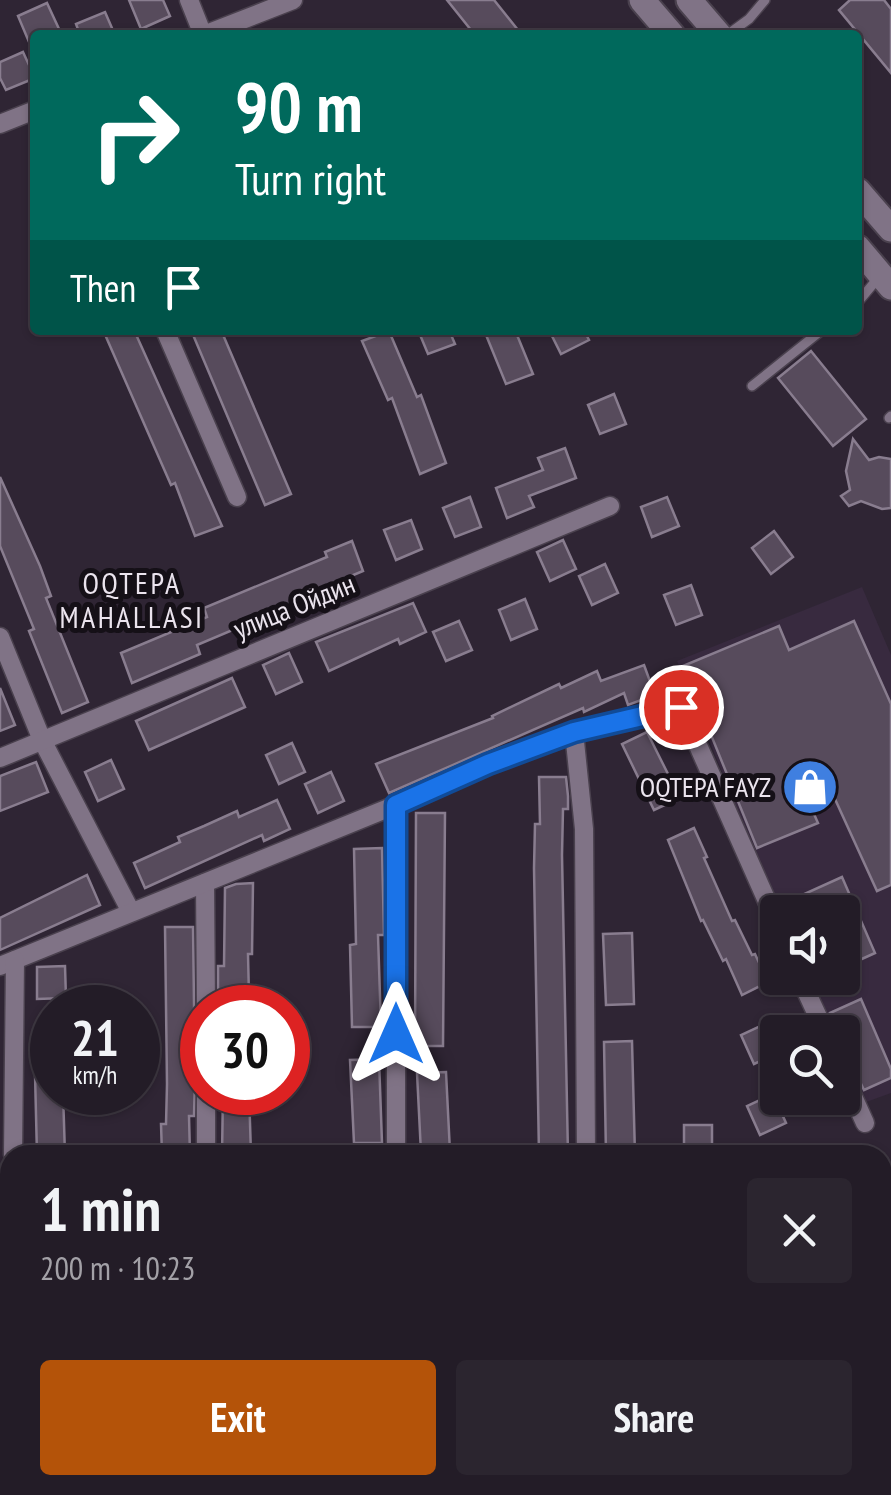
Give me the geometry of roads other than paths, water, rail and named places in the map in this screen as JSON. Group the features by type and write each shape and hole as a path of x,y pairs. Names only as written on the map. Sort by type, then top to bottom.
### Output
{"main road":[{"path":"642,0 668,30"},
{"path":"689,0 715,30"},
{"path":"862,196 888,225 862,245"},
{"path":"862,253 886,281"}],"street":[{"path":"188,0 201,30"},
{"path":"216,30 293,0"},
{"path":"0,124 30,112"},
{"path":"167,335 237,498"},
{"name":"улица Ойдин","path":"0,758 610,506"},
{"path":"0,637 42,740 130,910"},
{"path":"12,1145 7,963 574,732 681,707 764,895"},
{"path":"574,732 584,829 586,1145"},
{"path":"396,805 396,1145"},
{"path":"205,884 206,985"},
{"path":"860,1112 865,1123"},
{"path":"206,1115 206,1145"}],"lane":[{"path":"734,30 765,0"},
{"path":"862,299 886,281"},
{"path":"752,386 816,335"}],"place":[{"name":"OQTEPA FAYZ","path":"810,787"}],"district":[{"name":"OQTEPA MAHALLASI","path":"132,601"}]}
